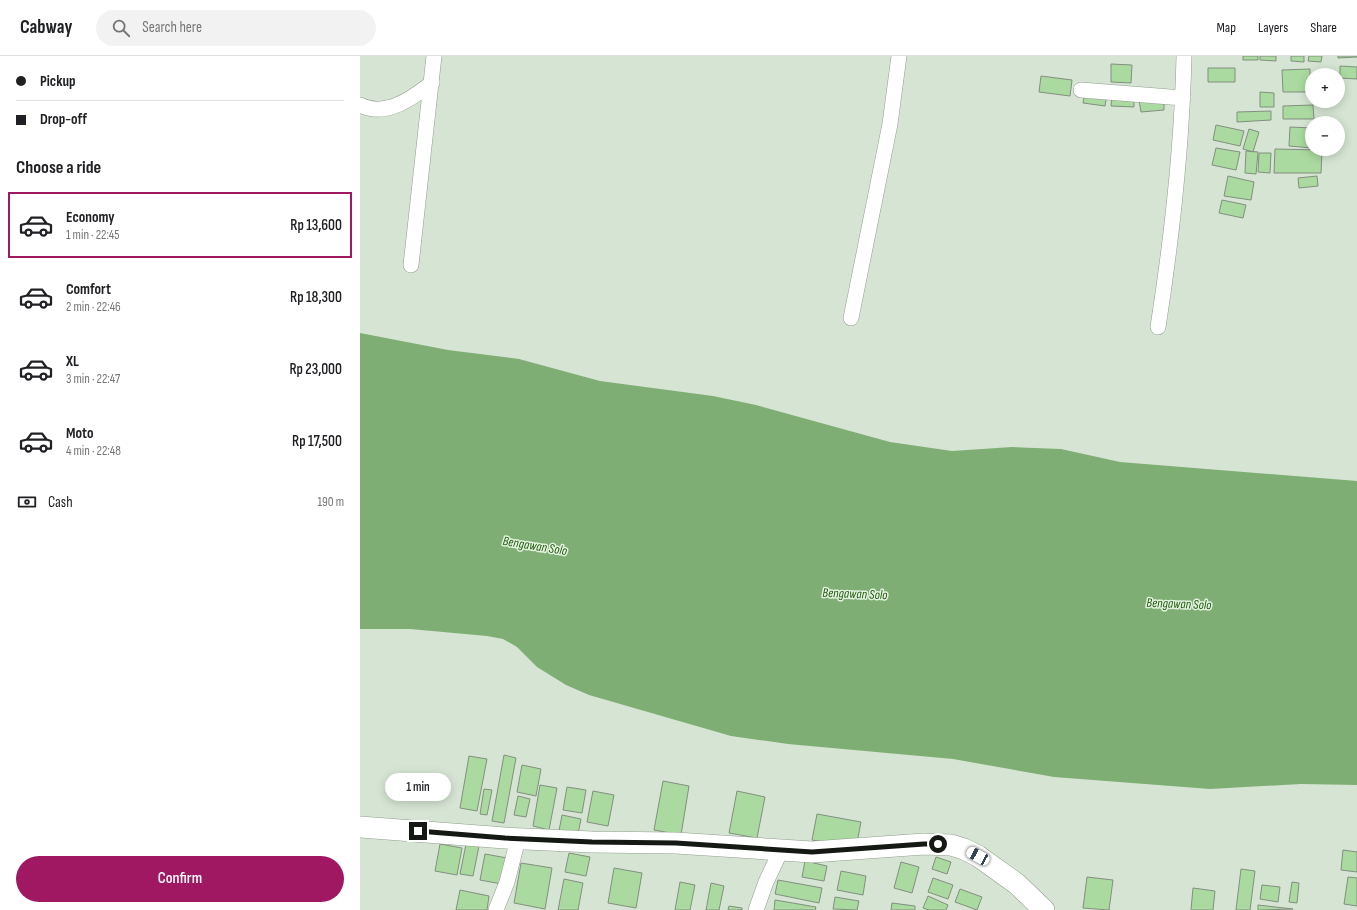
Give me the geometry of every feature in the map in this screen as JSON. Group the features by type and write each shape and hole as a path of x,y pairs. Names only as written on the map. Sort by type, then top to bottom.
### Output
{"street":[{"path":"411,265 434,56"},
{"path":"851,318 890,124 899,56"},
{"path":"1158,327 1173,221 1180,146 1184,56"},
{"path":"360,105 375,110 393,106 408,101 432,83"},
{"path":"1081,90 1183,98"},
{"path":"360,827 518,839 676,843 812,852 924,844 951,845 964,849 978,856 1017,884 1044,910"},
{"path":"496,910 507,882 518,839"},
{"path":"756,910 766,882 781,850"}],"water":[{"name":"Bengawan Solo","path":"360,333 448,350 519,359 600,381 713,396 756,405 890,442 952,451 1012,447 1061,449 1120,462 1357,481 1357,785 1301,784 1210,789 1054,777 953,759 788,744 731,736 589,695 566,685 537,667 517,647 503,639 487,636 410,629 360,629"}],"building":[{"path":"1243,56 1258,56 1258,60 1243,60"},
{"path":"1260,56 1276,56 1276,61 1260,60"},
{"path":"1291,56 1304,56 1304,62 1291,61"},
{"path":"1309,56 1322,56 1321,62 1308,61"},
{"path":"1338,56 1357,56 1357,57 1338,58"},
{"path":"1111,64 1132,65 1131,83 1111,82"},
{"path":"1340,66 1357,67 1357,79 1345,78 1345,68 1340,68"},
{"path":"1208,68 1235,68 1235,82 1208,82"},
{"path":"1305,69 1305,92 1283,92 1282,70"},
{"path":"1041,76 1072,80 1070,96 1039,92"},
{"path":"1085,92 1107,95 1105,106 1083,103"},
{"path":"1260,92 1274,93 1274,107 1260,107"},
{"path":"1112,95 1134,96 1134,107 1111,106"},
{"path":"1164,98 1164,110 1141,112 1139,100"},
{"path":"1305,105 1305,108 1313,108 1314,116 1305,116 1305,119 1283,119 1283,106"},
{"path":"1271,111 1271,120 1237,122 1237,112"},
{"path":"1216,125 1244,131 1240,146 1213,140"},
{"path":"1290,127 1305,128 1305,147 1289,146"},
{"path":"1249,129 1259,132 1253,152 1243,149"},
{"path":"1216,148 1240,152 1236,170 1212,165"},
{"path":"1275,149 1305,150 1305,156 1322,156 1321,173 1274,173"},
{"path":"1246,151 1258,152 1256,174 1245,173"},
{"path":"1259,153 1271,153 1270,173 1258,172"},
{"path":"1228,176 1254,182 1251,200 1224,196"},
{"path":"1317,176 1318,186 1299,188 1298,178"},
{"path":"1222,200 1246,205 1243,218 1219,213"},
{"path":"504,755 516,758 504,823 492,821"},
{"path":"469,756 487,759 477,811 460,808"},
{"path":"522,765 541,769 536,796 517,792"},
{"path":"663,781 689,786 681,835 654,830"},
{"path":"540,785 557,788 549,830 533,826"},
{"path":"567,787 586,790 582,813 563,810"},
{"path":"484,789 492,790 487,815 480,814"},
{"path":"593,791 614,795 608,826 587,822"},
{"path":"737,791 765,797 757,838 729,833"},
{"path":"518,796 530,799 526,817 514,815"},
{"path":"817,814 861,822 856,848 812,840"},
{"path":"562,815 581,819 578,834 559,831"},
{"path":"440,844 462,848 457,875 435,871"},
{"path":"466,844 479,846 473,876 460,874"},
{"path":"1343,850 1357,852 1357,872 1341,870"},
{"path":"569,853 590,857 586,876 565,872"},
{"path":"485,854 507,858 502,884 480,880"},
{"path":"936,857 951,862 947,874 932,869"},
{"path":"805,861 827,866 824,881 802,877"},
{"path":"901,862 919,867 912,893 894,888"},
{"path":"521,863 552,868 545,909 514,903"},
{"path":"614,868 642,873 636,908 608,903"},
{"path":"1241,869 1255,871 1250,910 1236,910"},
{"path":"841,871 866,876 863,895 837,890"},
{"path":"1087,877 1113,880 1109,910 1083,908"},
{"path":"1348,877 1357,878 1357,906 1344,904"},
{"path":"933,878 953,885 948,899 928,892"},
{"path":"564,879 583,883 578,910 558,910"},
{"path":"778,880 822,888 819,903 775,894"},
{"path":"680,882 695,885 690,910 675,910"},
{"path":"1292,882 1299,883 1297,903 1289,902"},
{"path":"711,883 724,886 719,910 706,910"},
{"path":"1262,885 1280,887 1278,902 1260,899"},
{"path":"1193,888 1215,891 1213,910 1191,910"},
{"path":"960,889 982,897 977,910 955,902"},
{"path":"460,890 489,896 487,910 456,910"},
{"path":"928,896 948,905 946,910 929,910 923,908"},
{"path":"835,897 859,901 857,910 833,909"},
{"path":"775,900 816,907 815,910 774,910"},
{"path":"892,903 915,906 915,910 891,910"},
{"path":"1258,905 1293,909 1258,910"},
{"path":"729,906 742,908 742,910 728,910"}],"route":[{"path":"418,831 505,838 592,842 676,843 812,852 938,844"}]}
